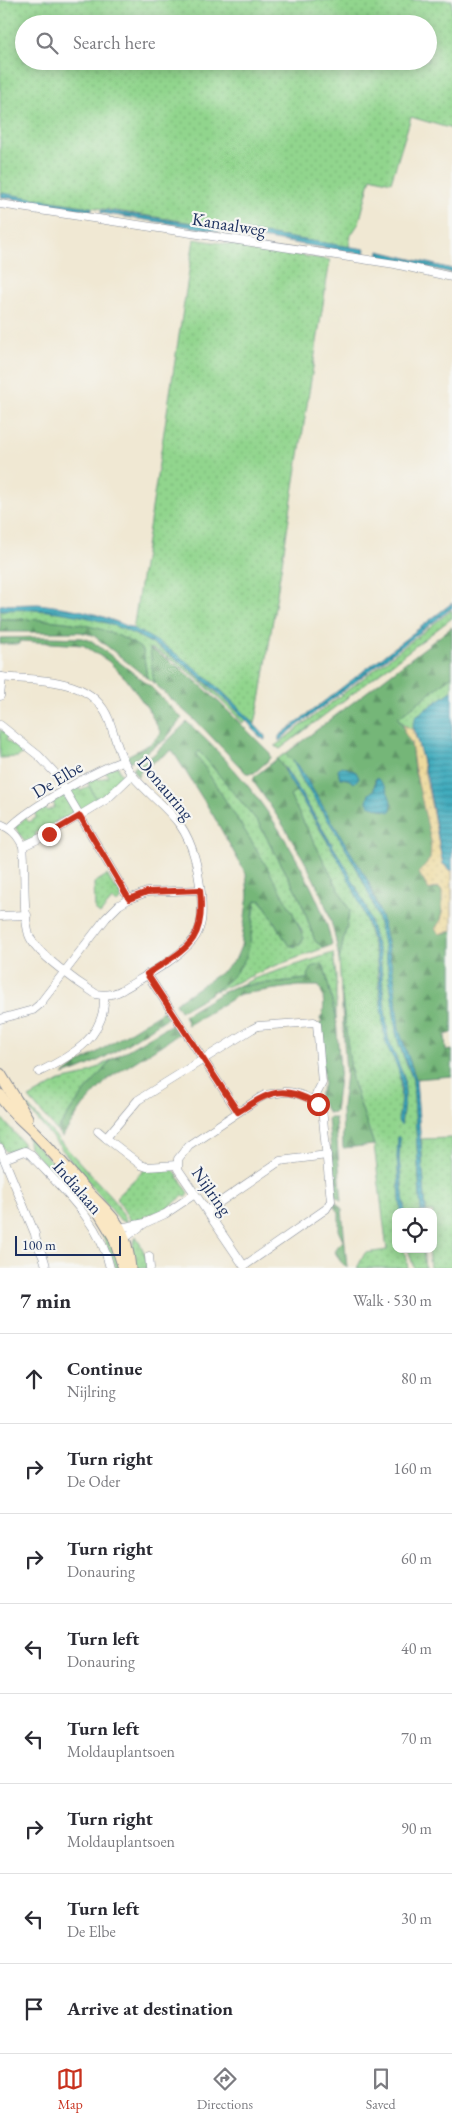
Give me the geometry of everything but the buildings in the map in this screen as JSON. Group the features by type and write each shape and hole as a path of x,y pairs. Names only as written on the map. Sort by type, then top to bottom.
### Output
{"main road":[{"path":"0,1074 2,1094 84,1188 112,1217 120,1234 130,1268"},
{"path":"120,1234 124,1268"}],"street":[{"name":"Kanaalweg","path":"0,204 395,264 452,277"},
{"path":"0,696 1,677"},
{"name":"Donauring","path":"1,677 57,682 81,689 97,702 104,711 123,761 132,775 172,815 187,837 195,858 202,916 196,936 186,948 147,974 114,994 104,996"},
{"path":"0,725 47,764 66,791 129,899"},
{"name":"De Elbe","path":"10,828 17,820 106,767 123,761"},
{"path":"23,846 41,839 108,799 132,775"},
{"path":"0,824 10,828 17,834 23,846 29,936 42,954 90,990 104,996 105,1004 100,1026 69,1056 39,1072"},
{"path":"0,1019 33,1010 39,1005 109,914 129,899 147,892 200,890"},
{"path":"0,916 27,915"},
{"path":"147,974 238,1112"},
{"path":"106,1138 138,1100 258,1026 314,1022 317,1024 322,1083 313,1101"},
{"name":"Nijlring","path":"291,1092 313,1101 322,1108 331,1197 330,1205 244,1267 177,1165 182,1151 265,1095 291,1092"},
{"path":"98,1131 141,1166 177,1165"},
{"path":"0,1149 35,1234 36,1246 45,1256 46,1268"},
{"name":"Indialaan","path":"4,1159 21,1151 30,1154 81,1210 94,1228 102,1242 110,1268"},
{"path":"207,1211 280,1161 327,1155"},
{"path":"120,1234 165,1214 195,1194"},
{"path":"149,1256 150,1268"}],"green space":[{"path":"0,0 452,0 452,129 411,117 391,182 371,177 359,223 351,235 349,247 0,193"},
{"path":"194,239 330,260 255,724 198,671 167,649 133,630"},
{"path":"0,610 40,610 75,614 107,623 136,635 164,651 191,671 246,720 243,723 212,692 189,673 153,649 150,648 154,683 147,678 143,650 127,640 93,627 56,621 0,619"},
{"path":"452,610 452,618 280,749 275,746"},
{"path":"0,619 74,623 111,632 143,650 147,678 93,635 80,632 0,632"},
{"path":"452,627 452,676 398,718 411,745 414,768 432,838 430,859 420,875 429,890 441,888 443,896 441,920 449,932 452,930 452,1033 445,1035 446,1051 452,1050 452,1076 416,1079 399,1030 388,945 376,901 368,881 298,765 285,754","holes":["346,767 350,771 356,772 354,783 348,779 340,778 338,770","375,779 384,786 392,805 384,811 367,802 369,794 374,790"]},
{"path":"0,638 83,638 92,641 150,686 182,718 165,740 130,762 127,756 150,744 161,733 148,709 127,680 108,661 83,645 20,641 20,644 0,644"},
{"path":"150,649 199,683 270,753 271,758 254,773 246,773 204,729 154,683"},
{"path":"452,676 452,691 416,716 413,730 404,725 398,718"},
{"path":"187,722 238,774 279,829 316,898 324,916 332,945 324,948 315,941 300,898 258,822 199,751 196,754 257,850 292,911 304,938 300,945 290,946 262,901 256,900 249,947 239,968 212,993 180,1011 175,1003 226,969 236,958 241,946 248,895 246,874 213,815 172,750 141,770 138,777 132,769 153,755"},
{"path":"0,729 8,736 6,740 23,753 18,757 0,758"},
{"path":"200,751 258,822 300,898 315,941 324,948 272,967 216,991 249,947 256,900 262,901 287,943 295,947 302,931 257,850 195,754"},
{"path":"285,754 293,761 301,778 358,872 373,904 382,935 397,1038 413,1080 421,1208 405,1208 399,1159 400,1147 397,1158 401,1208 392,1208 392,1253 405,1253 408,1268 357,1268 365,1253 387,1250 374,1145 352,1080 341,990 339,960 350,911 290,796 296,791 346,872 363,909 376,957 385,1040 399,1070 401,1125 405,1095 404,1078 388,1038 380,956 366,907 348,871 290,775 277,759"},
{"path":"277,759 296,791 290,796 350,911 339,960 331,921 314,880 285,829 253,781 255,776"},
{"path":"118,766 120,773 126,778 122,779 111,790 111,793 97,801 87,781 96,776 99,780 108,776 105,770"},
{"path":"89,786 97,801 81,813 69,792 78,787 81,791"},
{"path":"64,795 77,814 65,822 62,818 54,823 56,828 47,833 44,829 35,833 37,838 26,843 15,827 25,818 29,822 36,818 35,813 44,807 47,811 55,807 53,802"},
{"path":"107,875 115,889 119,887 123,897 117,903 112,900 100,914 95,910 94,883"},
{"path":"333,953 336,976 336,1019 324,966 311,967 307,979 238,986 256,978"},
{"path":"321,964 324,966 336,1019 340,1070 335,1112 328,1113 321,1101 317,1099 324,1085 319,1024 322,1023 320,1019 324,1002 319,986 299,986 240,994 188,1025 184,1015 237,986 307,979 311,967"},
{"path":"341,990 352,1080 374,1145 343,1148 342,1107 346,1074"},
{"path":"163,1011 167,1018 130,1042 104,1058 63,1075 72,1068"},
{"path":"172,1024 179,1034 109,1078 83,1106 62,1137 57,1131 73,1107 112,1059"},
{"path":"112,1059 73,1107 57,1131 29,1098 60,1081 83,1076"},
{"path":"13,1090 115,1201 127,1222 120,1220"},
{"path":"0,1116 23,1143 23,1146 6,1152 0,1142"},
{"path":"328,1118 335,1118 342,1201 335,1195"},
{"path":"27,1135 86,1199 101,1219 122,1268 116,1268 102,1233 29,1147"},
{"path":"452,1138 452,1268 430,1268 428,1253 437,1253 437,1208 426,1208 421,1139"},
{"path":"145,1169 173,1169 189,1193 167,1209 131,1222 116,1197"},
{"path":"335,1201 342,1209 347,1268 335,1252 343,1241 339,1230 339,1212 333,1206"},
{"path":"136,1236 145,1254 147,1268 134,1268 132,1249"},
{"path":"409,1253 423,1253 425,1268 414,1268"}],"sand":[{"path":"404,725 413,730 420,749 443,864 452,871 452,930 440,934 435,929 442,916 442,890 438,887 429,890 419,872 430,859 431,841 414,766 411,743 404,732"}],"water":[{"path":"2,193 92,208 92,211 1,197"},
{"path":"101,210 365,249 364,254 101,213"},
{"path":"379,251 452,269 452,273 378,256"},
{"path":"452,603 452,608 279,741 279,736"},
{"path":"38,604 92,613 132,628 153,639 194,667 213,683 265,736 265,740 213,688 184,665 137,635 86,617 59,612 0,610 0,605"},
{"path":"452,691 452,871 443,864 427,777 413,725 416,716"},
{"path":"293,761 298,765 368,881 382,919 394,976 399,1030 416,1079 426,1208 421,1208 413,1080 396,1032 388,967 378,920 373,904 358,872 340,839 301,778"},
{"path":"342,766 356,772 359,778 354,783 348,779 340,778 338,770"},
{"path":"285,768 348,871 366,907 380,956 388,1038 404,1077 405,1095 401,1125 398,1122 401,1096 400,1075 385,1038 378,964 369,929 361,906 339,861 286,775"},
{"path":"376,778 383,784 388,794 391,804 390,812 369,805 367,802 369,794 374,790"},
{"path":"398,1136 400,1139 399,1159 405,1208 401,1208 397,1157"}],"route":[{"path":"49,834 80,816 129,899 137,894 147,892 200,890 202,916 196,936 186,948 147,974 238,1112 265,1095 284,1092 297,1093 318,1104"}]}
